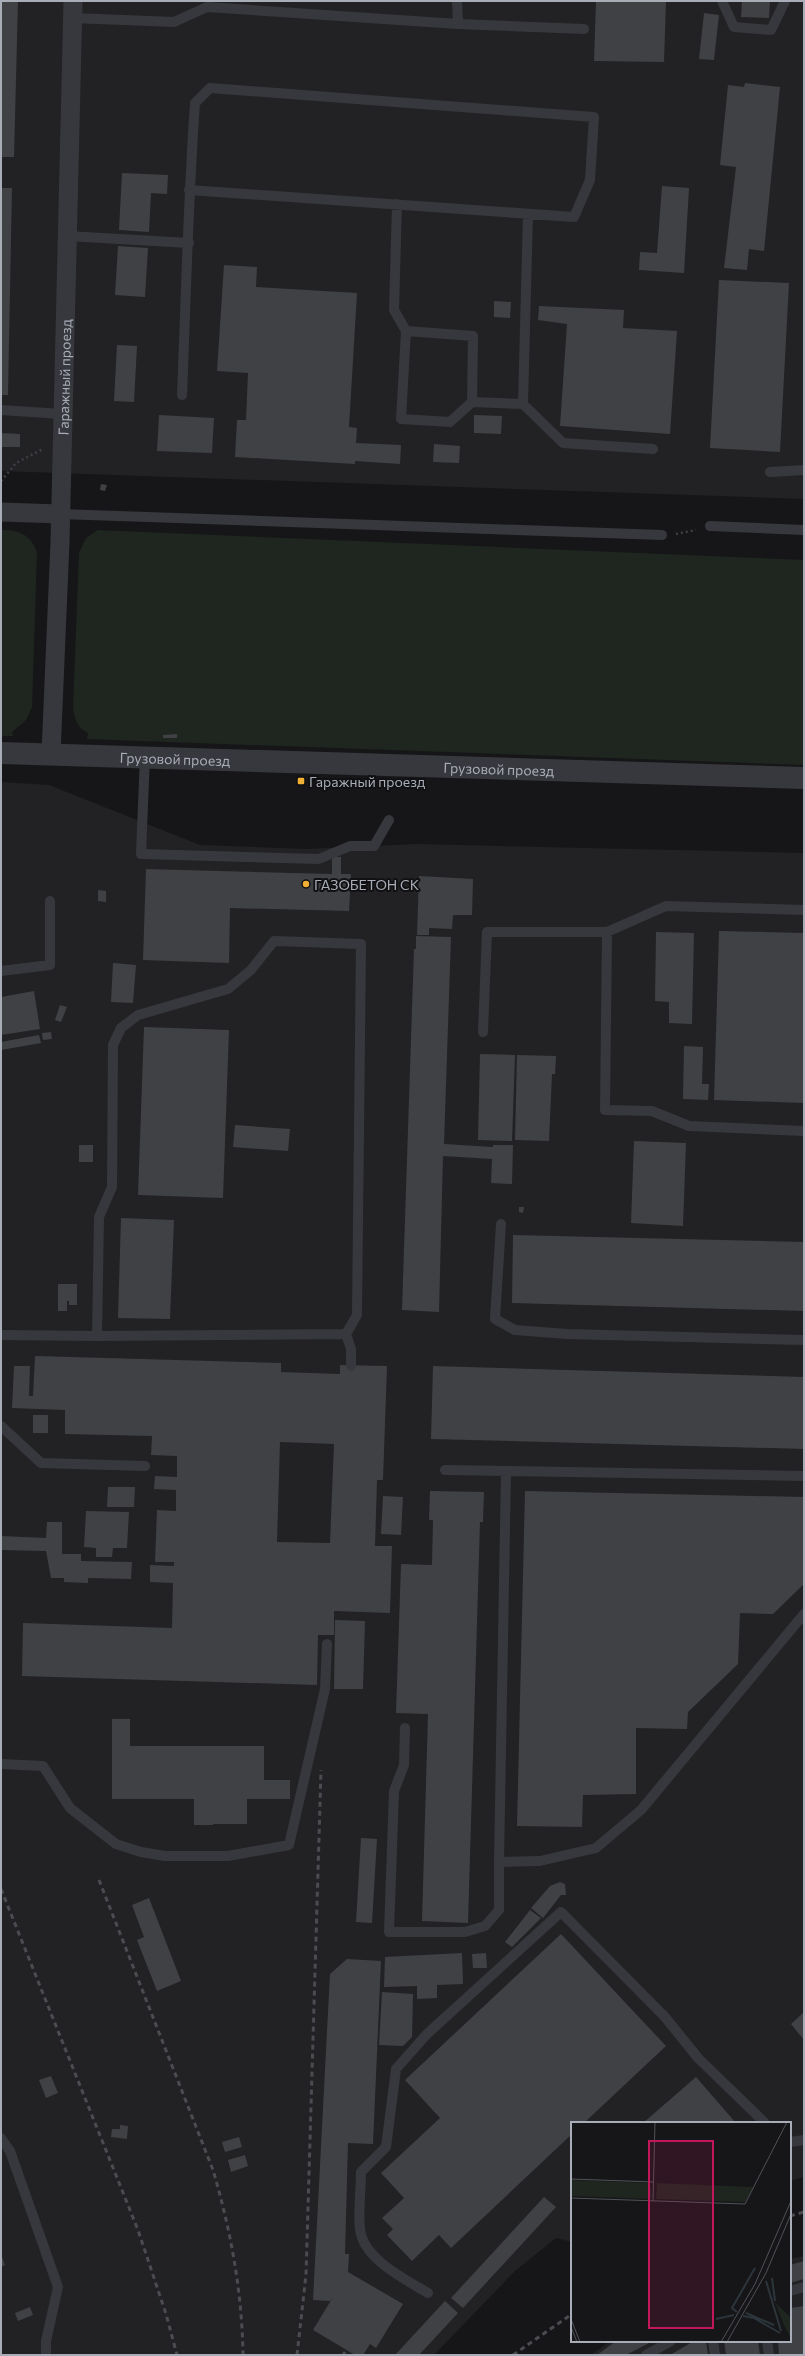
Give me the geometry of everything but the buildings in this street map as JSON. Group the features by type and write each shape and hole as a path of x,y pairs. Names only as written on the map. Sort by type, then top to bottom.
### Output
{"street":[{"name":"Гаражный проезд","path":"51,754 60,514 72,10"},
{"path":"1,512 60,514"},
{"name":"Грузовой проезд","path":"1,753 145,756 804,778"}],"lane":[{"path":"457,1 458,24"},
{"path":"722,1 734,26 771,30 784,1"},
{"path":"72,10 174,22 207,7 458,24 584,29"},
{"path":"182,396 189,243 189,190 195,103 210,88 594,117 590,180 574,217 189,190"},
{"path":"397,204 394,310 406,331 401,419 450,422 472,402 523,404 563,442 653,449"},
{"path":"523,404 528,214"},
{"path":"66,236 189,243"},
{"path":"406,331 473,336 472,402"},
{"path":"1,410 62,414"},
{"path":"770,472 804,470"},
{"path":"60,514 662,535"},
{"path":"710,526 804,530"},
{"path":"145,756 141,854 319,859 350,846 374,846 389,820"},
{"path":"1,970 50,965 50,901"},
{"path":"483,1032 487,932 607,932 666,906 804,910"},
{"path":"607,932 605,1110 652,1111 689,1126 804,1130"},
{"path":"97,1336 99,1217 112,1187 113,1045 121,1028 138,1015 228,988 251,970 274,941 361,944 357,1315 346,1334 351,1349 352,1366"},
{"path":"501,1224 495,1319 514,1330 567,1334 804,1340"},
{"path":"1,1335 97,1336 346,1334"},
{"path":"1,1426 41,1463 145,1466"},
{"path":"445,1470 804,1476"},
{"path":"405,1728 404,1765 394,1791 389,1932 465,1932 485,1926 499,1910 506,1471"},
{"path":"499,1862 540,1861 596,1848 641,1810 804,1614"},
{"path":"1,1764 43,1766 70,1808 116,1844 141,1852 165,1856 228,1856 288,1845 325,1689 327,1644"},
{"path":"428,2293 388,2270 366,2246 360,2230 361,2172 386,2147 396,2069 427,2034 561,1912 665,2017 698,2058 764,2122"},
{"path":"1,2138 10,2151 58,2287 46,2342 46,2355"},
{"path":"791,2142 804,2140"},
{"path":"791,2291 804,2287"},
{"path":"646,2355 669,2342"},
{"path":"713,2342 715,2355"},
{"path":"767,2342 769,2355"}],"path":[{"path":"1,481 16,463 44,449"},
{"path":"662,535 681,534 710,526"}],"shaded area":[{"path":"1,1 804,1 804,499 1,471"},
{"path":"1,530 14,531 24,535 32,542 37,553 32,707 26,720 12,732 13,736 1,736"},
{"path":"98,530 804,560 804,765 87,739 88,733 77,723 73,708 79,553 86,538"},
{"path":"1,782 49,785 200,845 307,849 416,844 804,853 804,2177 791,2181 791,2122 571,2122 571,2242 556,2238 515,2271 434,2355 1,2355"},
{"path":"804,2256 804,2355 591,2355 609,2342 791,2342 791,2259"}],"railway":[{"path":"297,2355 306,2275 321,1770"},
{"path":"99,1880 213,2170 225,2216 238,2285 243,2355"},
{"path":"1,1889 138,2230 166,2314 177,2355"},
{"path":"791,2216 804,2212"},
{"path":"513,2355 571,2315"}],"place":[{"name":"Гаражный проезд","path":"301,781"},
{"name":"ГАЗОБЕТОН СК","path":"306,884"}]}
